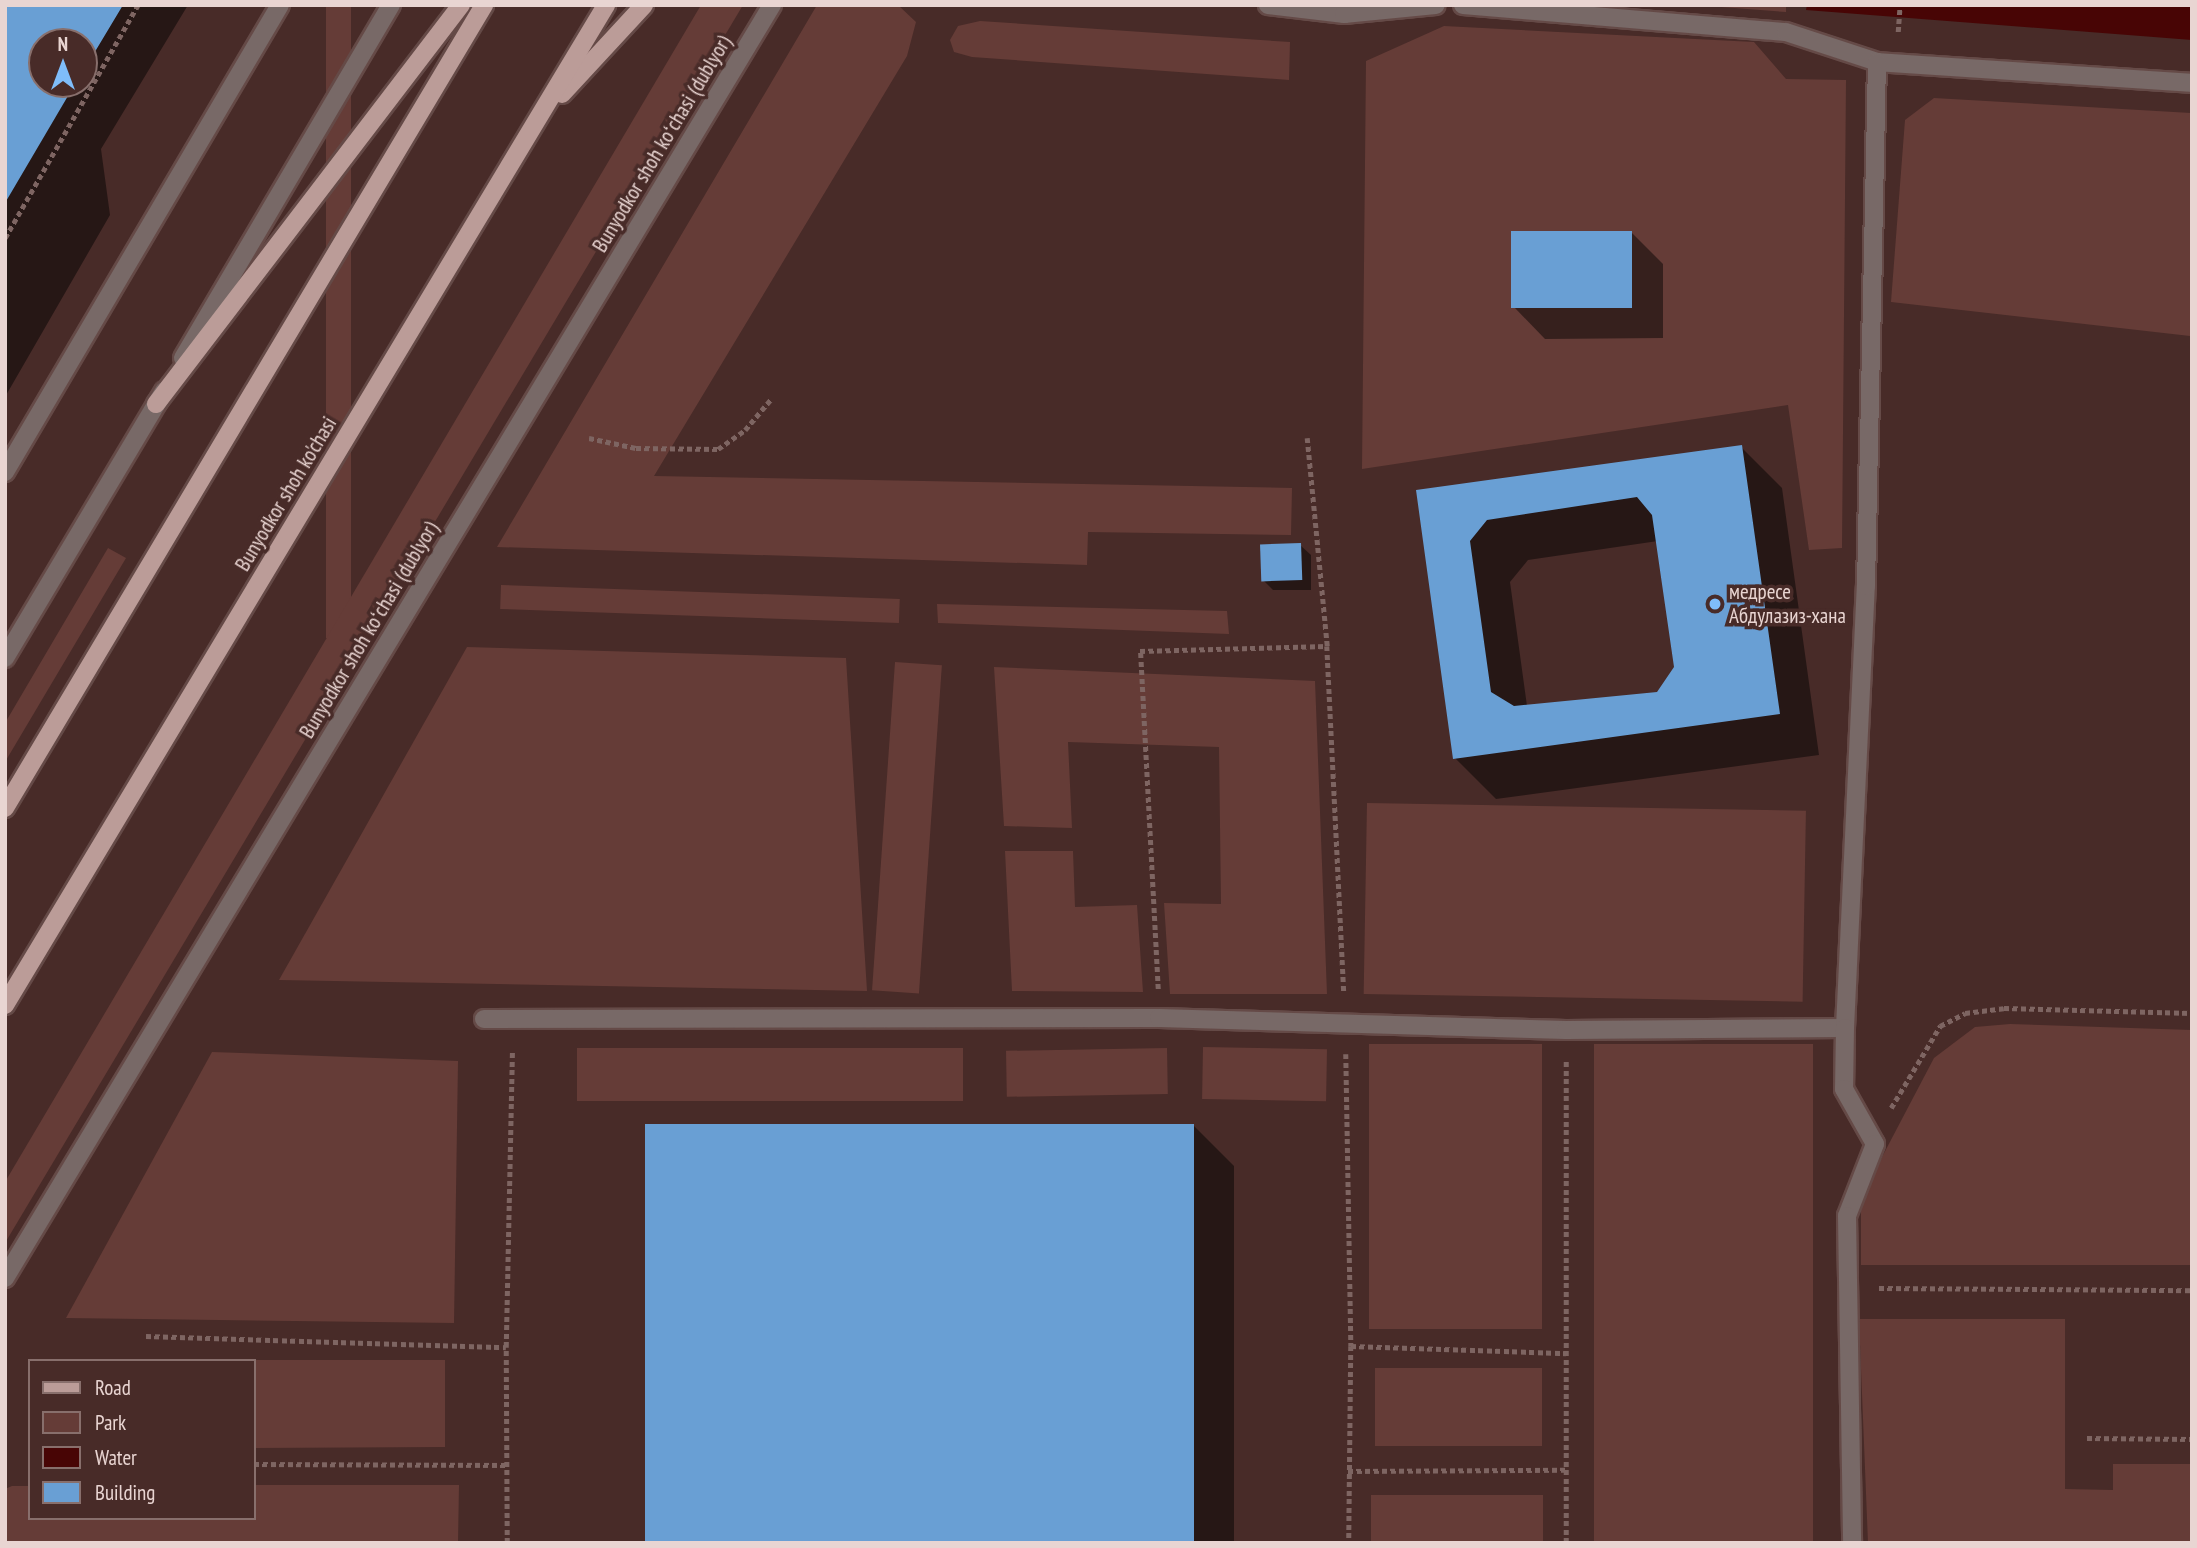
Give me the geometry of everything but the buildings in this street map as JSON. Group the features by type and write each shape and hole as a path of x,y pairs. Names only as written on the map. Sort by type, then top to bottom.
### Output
{"main road":[{"path":"156,404 461,5"},
{"path":"5,808 484,5"},
{"name":"Bunyodkor shoh ko'chasi","path":"5,1005 606,5"},
{"path":"536,122 644,5"}],"street":[{"path":"5,472 280,5"},
{"path":"5,658 391,5"},
{"name":"Bunyodkor shoh koʻchasi (dublyor)","path":"5,1278 772,5"},
{"path":"1268,5 1344,14 1436,5"},
{"path":"1463,5 1786,32 1877,62 2192,83"},
{"path":"1852,1543 1847,1216 1875,1144 1844,1089 1866,586 1877,62"},
{"path":"484,1019 1160,1018 1566,1030 1845,1028"}],"path":[{"path":"5,238 138,5"},
{"path":"589,438 636,448 718,449 745,430 771,399"},
{"path":"1307,438 1327,646 1346,1025 1351,1346 1349,1543"},
{"path":"1160,1018 1140,651 1327,646"},
{"path":"1875,1144 1894,1101 1940,1026 1965,1013 2004,1007 2192,1013"},
{"path":"507,1543 506,1347 513,1019"},
{"path":"1566,1030 1566,1543"},
{"path":"1850,1288 2192,1290"},
{"path":"146,1336 506,1347"},
{"path":"1351,1346 1566,1353"},
{"path":"2087,1438 2192,1439"},
{"path":"256,1464 507,1465"},
{"path":"1348,1471 1565,1470"}],"green space":[{"path":"326,5 351,5 351,638 326,638"},
{"path":"701,5 743,5 5,1243 5,1182"},
{"path":"817,5 898,5 916,22 907,56 654,476 1292,488 1291,535 1088,532 1087,565 497,547"},
{"path":"1695,5 1786,5 1786,12"},
{"path":"980,21 1290,42 1289,80 972,57 954,52 950,40 958,26"},
{"path":"1444,26 1754,42 1786,79 1846,80 1842,548 1809,550 1788,405 1362,469 1366,61"},
{"path":"1934,98 2191,113 2190,336 1891,302 1905,120"},
{"path":"108,548 126,558 5,762 5,723"},
{"path":"501,585 900,599 899,623 500,609"},
{"path":"937,604 1227,611 1229,634 938,623"},
{"path":"467,647 846,658 867,991 279,980"},
{"path":"895,662 942,665 919,993 872,990"},
{"path":"994,667 1315,681 1327,994 1170,994 1164,903 1221,904 1219,747 1068,742 1072,828 1004,826"},
{"path":"1367,803 1806,811 1803,1002 1364,994"},
{"path":"1005,851 1073,851 1075,907 1137,905 1143,992 1012,991"},
{"path":"2010,1024 2192,1030 2192,1265 1861,1265 1861,1197 1934,1058 1975,1027"},
{"path":"1369,1044 1542,1044 1542,1329 1369,1329"},
{"path":"1594,1044 1813,1044 1813,1543 1594,1543"},
{"path":"1203,1047 1327,1049 1326,1101 1202,1099"},
{"path":"577,1048 963,1048 963,1101 577,1101"},
{"path":"1167,1048 1168,1094 1007,1097 1006,1051"},
{"path":"212,1052 458,1061 454,1323 66,1318"},
{"path":"1859,1319 2065,1319 2065,1489 2113,1490 2113,1464 2192,1464 2192,1543 1868,1543"},
{"path":"256,1360 445,1360 445,1447 256,1448"},
{"path":"1375,1368 1542,1368 1542,1446 1375,1446"},
{"path":"256,1485 459,1485 458,1543 5,1543 5,1489 28,1486 28,1520 256,1520"},
{"path":"1371,1495 1543,1495 1543,1543 1371,1543"}],"water":[{"path":"1807,5 2192,5 2192,40 1806,10"}],"place":[{"name":"медресе Абдулазиз-хана","path":"1715,604"}]}
